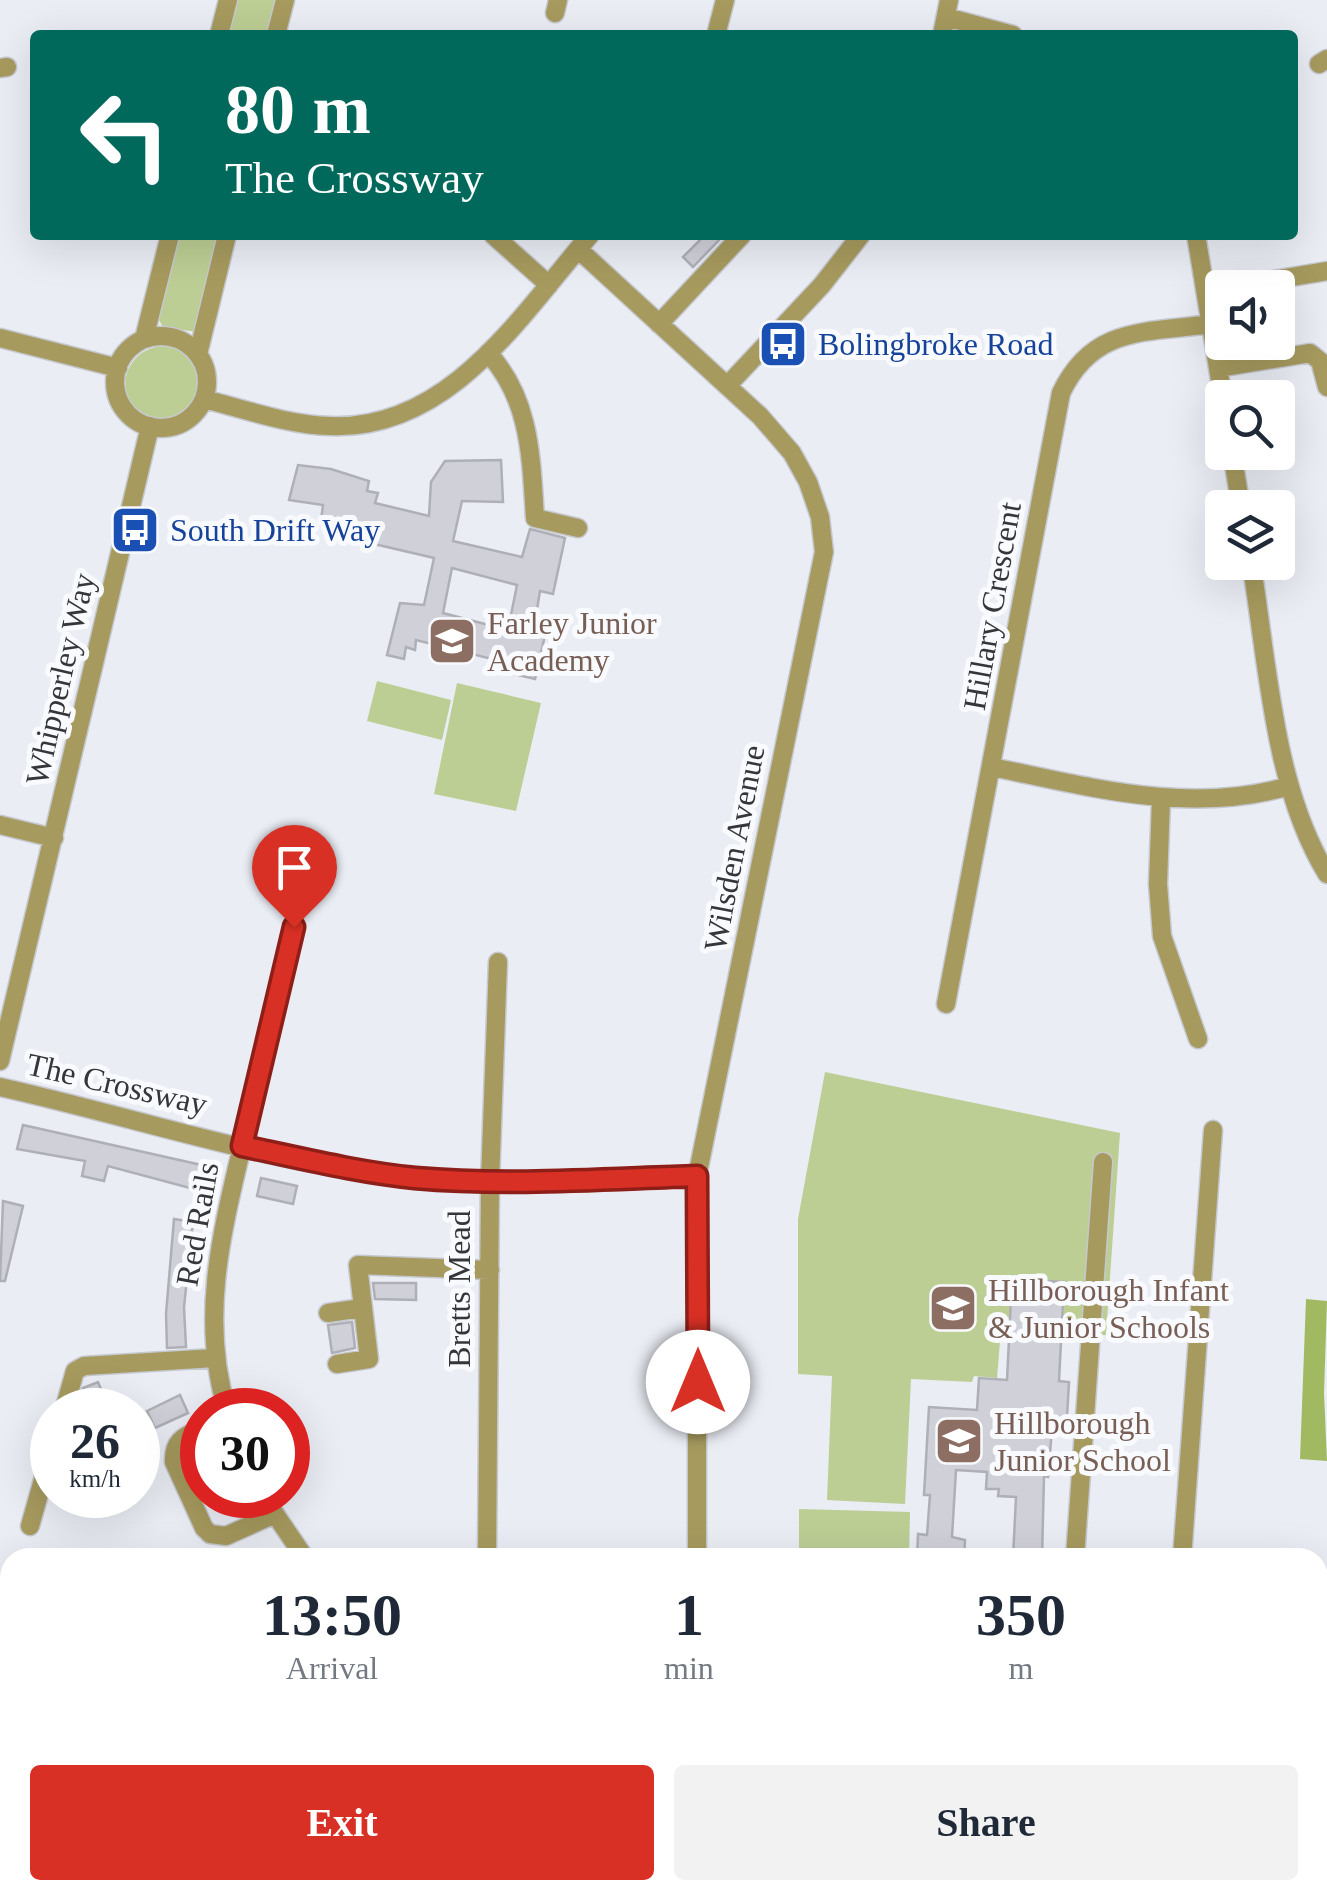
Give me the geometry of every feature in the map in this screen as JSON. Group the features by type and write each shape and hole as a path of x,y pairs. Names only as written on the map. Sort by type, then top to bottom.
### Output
{"street":[{"path":"221,30 228,0"},
{"path":"277,30 284,0"},
{"path":"717,30 725,0"},
{"path":"945,17 994,30"},
{"path":"144,339 173,337 198,354 207,376 204,400 197,411 176,425 150,426 136,420 118,398 118,368 124,356 144,339 169,240"},
{"path":"198,354 226,240"},
{"path":"498,240 549,285"},
{"path":"659,324 737,240"},
{"path":"727,386 822,285 858,240"},
{"path":"1198,240 1210,270"},
{"path":"204,400 330,426 397,425 435,399 488,353 584,242"},
{"name":"Wilsden Avenue","path":"584,242 659,324 792,453 808,482 820,517 824,552 697,1176 698,1548"},
{"path":"1295,276 1327,270"},
{"name":"Hillary Crescent","path":"946,1004 1062,393 1073,367 1098,345 1120,336 1205,325"},
{"path":"0,338 118,368"},
{"path":"488,353 506,373 527,429 535,518 578,528"},
{"path":"1218,368 1310,353 1320,361 1327,387"},
{"path":"1217,360 1220,380"},
{"name":"Whipperley Way","path":"0,1061 150,426"},
{"path":"1253,580 1289,786 1306,838 1327,874"},
{"path":"992,767 1161,799 1262,794 1289,786"},
{"path":"1161,799 1158,884 1162,936 1198,1040"},
{"path":"0,824 54,838"},
{"name":"Red Rails","path":"222,1388 215,1358 212,1296 220,1240 294,927"},
{"name":"Bretts Mead","path":"487,1548 490,1182 498,962"},
{"name":"The Crossway","path":"0,1088 350,1170 490,1182 697,1176"},
{"path":"1183,1548 1212,1130"},
{"path":"1076,1548 1103,1162"},
{"path":"336,1364 370,1359 358,1264 490,1270"},
{"path":"328,1313 362,1308"},
{"path":"70,1388 75,1372 84,1366 215,1358"},
{"path":"180,1441 174,1462 180,1475"},
{"path":"30,1526 32,1518"},
{"path":"199,1518 210,1534 226,1536 266,1518"},
{"path":"275,1518 298,1548"}],"green space":[{"path":"234,0 281,0 273,30 227,30"},
{"path":"175,240 223,240 197,332 163,327 156,315"},
{"path":"164,346 179,349 191,358 200,370 200,400 191,412 179,421 164,424 149,421 137,412 128,400 125,385 128,370 137,358 149,349"},
{"path":"377,681 451,700 442,740 367,721"},
{"path":"457,683 541,703 516,811 434,794"},
{"name":"Hillborough Infant & Junior Schools","path":"825,1072 1120,1133 1106,1335 1062,1334 1062,1322 1002,1317 997,1378 974,1376 972,1382 911,1379 905,1504 827,1500 832,1376 798,1374 798,1219"},
{"path":"1306,1299 1327,1301 1327,1461 1300,1459"},
{"path":"799,1509 910,1512 909,1548 799,1548"}],"building":[{"path":"700,240 719,240 693,267 683,257"},
{"path":"501,460 503,502 462,501 453,541 522,557 530,529 565,538 553,594 540,591 534,628 546,631 535,679 514,674 516,665 416,640 415,650 406,647 404,659 387,655 400,603 424,605 434,558 370,543 372,531 321,520 323,505 289,500 298,465 331,469 369,481 367,491 378,493 375,503 429,516 431,482 445,461","holes":["452,568 517,585 508,630 443,613"]},
{"path":"23,1125 206,1166 201,1191 108,1166 104,1181 82,1176 85,1161 17,1149"},
{"path":"261,1178 297,1186 293,1204 257,1196"},
{"path":"3,1201 23,1206 5,1281 0,1281"},
{"path":"174,1219 193,1222 184,1307 186,1347 167,1348 166,1314"},
{"name":"Hillborough Junior School","path":"1012,1279 1064,1282 1059,1381 1069,1382 1067,1417 1053,1417 1048,1477 1044,1476 1042,1548 1013,1548 1016,1497 998,1496 999,1489 986,1489 987,1472 956,1470 952,1537 965,1540 965,1548 917,1548 918,1534 927,1535 930,1495 924,1495 929,1407 977,1410 979,1378 1007,1380"},
{"path":"373,1283 416,1283 416,1300 375,1299"},
{"path":"352,1322 355,1348 332,1353 328,1325"},
{"path":"180,1395 180,1417 160,1426 160,1405"}],"place":[{"name":"Bolingbroke Road","path":"783,344"},
{"name":"South Drift Way","path":"135,530"},
{"name":"Farley Junior Academy","path":"452,641"},
{"name":"Hillborough Infant & Junior Schools","path":"953,1308"},
{"name":"Hillborough Junior School","path":"959,1441"}],"route":[{"path":"294,927 242,1146 350,1170 414,1178 490,1182 697,1176 698,1382"}]}
